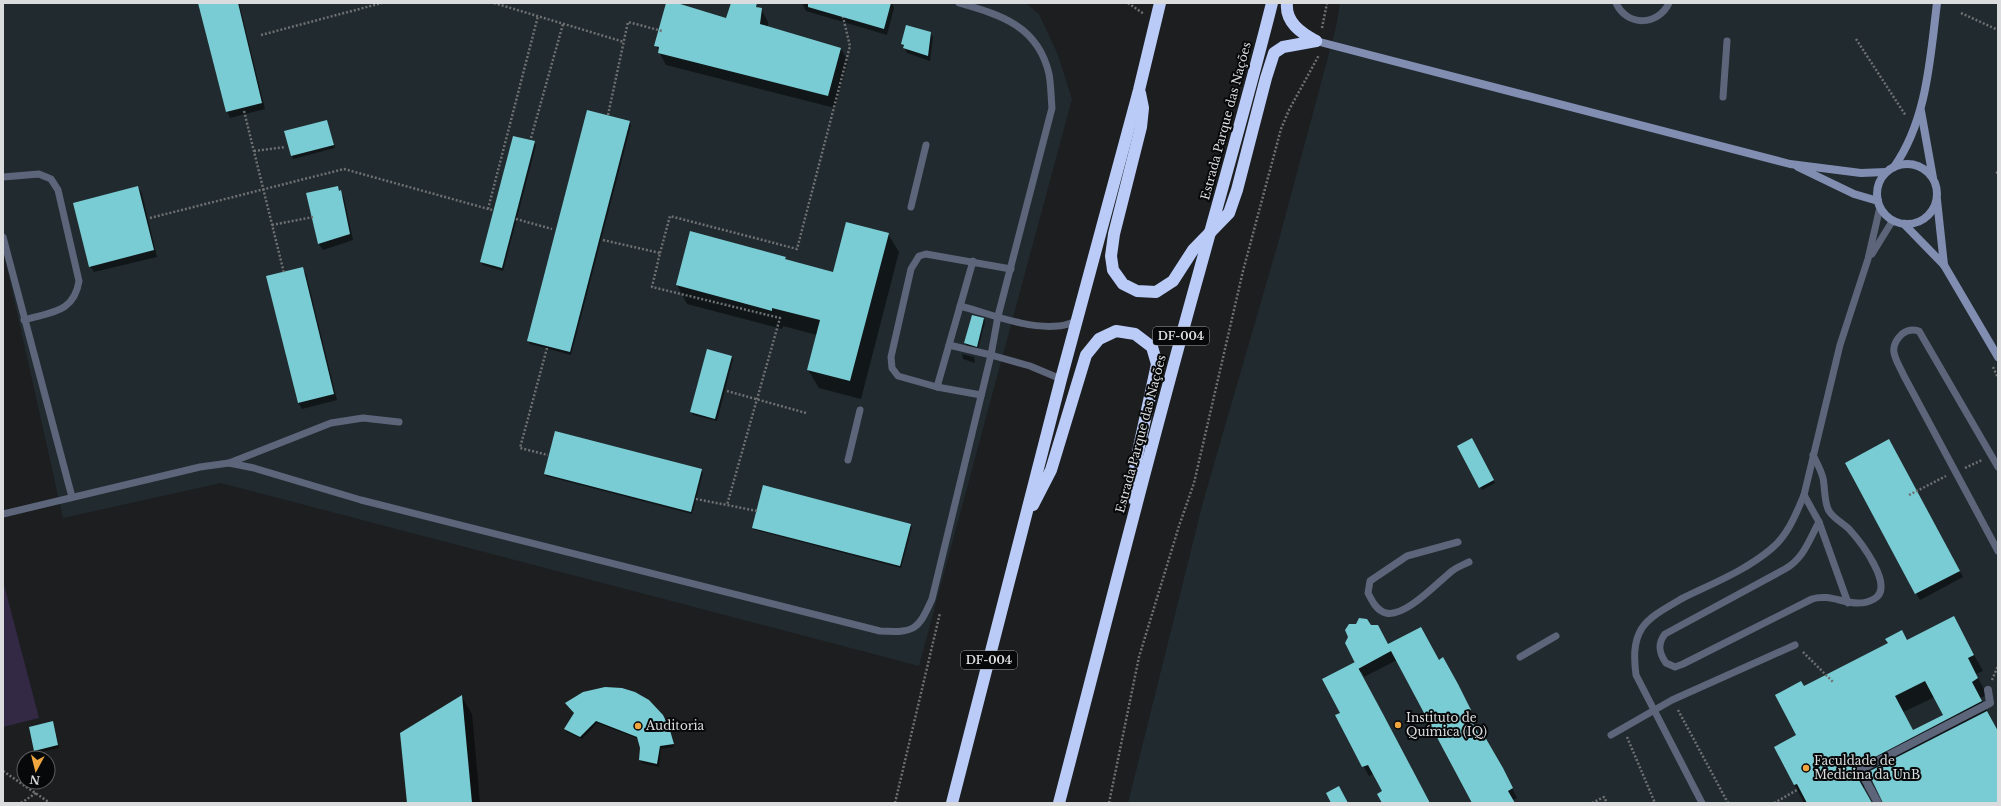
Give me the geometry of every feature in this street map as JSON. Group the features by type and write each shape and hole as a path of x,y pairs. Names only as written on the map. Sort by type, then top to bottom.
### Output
{"highway":[{"name":"DF-004","path":"952,803 1061,379 1139,90 1154,22 1160,3"},
{"name":"Estrada Parque das Nações","path":"1059,803 1131,525 1272,3"},
{"path":"1287,3 1288,16 1294,25 1319,36"},
{"path":"1139,90 1143,108 1141,127 1114,234 1111,256 1113,270 1123,284 1137,291 1156,292 1173,281 1193,250 1229,213 1237,190 1267,72 1274,53 1283,47 1319,36"},
{"path":"1026,517 1052,470 1086,355 1099,338 1116,331 1135,334 1152,348 1157,364 1136,461 1131,525"}],"street":[{"path":"1894,167 1902,156 1921,111 1937,3"},
{"path":"1319,36 1790,164 1861,173 1886,172"},
{"path":"1921,111 1933,179"},
{"path":"1790,164 1879,204"},
{"path":"1944,265 1937,188 1933,179 1929,173 1916,165 1901,165 1894,167 1886,172 1879,185 1879,204 1885,215 1904,224 1944,265 1998,357"},
{"path":"1904,224 1920,222 1932,212 1937,198"},
{"path":"1878,803 1860,770 1990,703 1988,690"}],"lane":[{"path":"229,463 254,468 361,500 872,629 902,632 921,622 932,599 981,395 998,316 1052,108 1049,74 1038,46 1016,24 984,10 959,3"},
{"path":"1616,3 1625,15 1642,21 1651,20 1659,16 1669,3"},
{"path":"1723,97 1727,42"},
{"path":"911,207 926,144"},
{"path":"3,177 38,174 51,179 58,190 79,281 77,294 71,303 59,310 24,320"},
{"path":"1702,803 1636,675 1633,658 1642,628 1654,616 1672,604 1737,572 1772,549 1785,533 1794,518 1804,495 1840,345 1868,259 1879,204"},
{"path":"1868,259 1893,220"},
{"path":"3,237 72,497"},
{"path":"981,395 898,376 892,368 891,356 911,269 919,256 926,254 973,261 1011,269"},
{"path":"938,386 973,261"},
{"path":"960,306 1015,322 1041,326 1059,326 1077,321"},
{"path":"1998,466 1919,331 1912,329 1904,332 1894,343 1892,349 1908,383 1998,551"},
{"path":"949,345 1030,366 1061,379"},
{"path":"848,460 860,410"},
{"path":"3,514 200,467 229,463 331,423 362,418 399,422"},
{"path":"1813,455 1822,476 1828,509 1848,529 1862,547 1879,575 1882,583 1880,592 1873,600 1856,604 1832,597 1823,596 1812,599 1683,664 1675,666 1666,663 1659,651 1661,639 1665,634 1793,564 1806,548 1820,522"},
{"path":"1804,495 1820,522 1848,602"},
{"path":"1458,542 1407,556 1370,581 1368,593 1381,611 1387,614 1394,613 1420,599 1453,570 1469,562"},
{"path":"1520,657 1556,636"},
{"path":"1611,735 1672,700 1795,645"}],"path":[{"path":"261,34 382,3"},
{"path":"494,3 624,42"},
{"path":"1128,3 1154,22"},
{"path":"1319,36 1327,3"},
{"path":"1961,14 1998,30"},
{"path":"488,208 538,16"},
{"path":"727,505 780,318 652,287 660,253 670,216 797,249 850,46 843,17"},
{"path":"608,115 628,22 662,31"},
{"path":"532,138 563,24"},
{"path":"1856,39 1914,128"},
{"path":"1109,803 1139,657 1179,526 1194,483 1243,271 1281,129 1289,110 1319,56"},
{"path":"244,111 284,274"},
{"path":"254,151 285,147"},
{"path":"150,218 344,169 492,210"},
{"path":"272,225 313,217"},
{"path":"516,220 552,229"},
{"path":"603,240 660,253"},
{"path":"547,348 520,448 548,455"},
{"path":"727,391 806,413"},
{"path":"696,499 757,511"},
{"path":"1795,645 1834,683"},
{"path":"1672,700 1728,803"},
{"path":"1623,728 1655,803"},
{"path":"3,771 50,803"},
{"path":"1774,803 1797,790"},
{"path":"21,803 36,793"},
{"path":"1592,803 1604,797 1607,803"}],"shaded area":[{"path":"3,3 1026,3 1039,14 1058,55 1072,99 919,666 221,483 63,518 3,250"},
{"path":"1340,3 1998,3 1998,803 1128,803 1203,502 1280,236 1336,27"},
{"path":"3,581 39,718 3,727"}],"building":[{"path":"198,3 238,3 262,103 226,112"},
{"path":"666,3 677,3 726,18 731,3 757,3 756,7 762,8 760,24 841,48 828,96 658,53 659,47 654,46"},
{"path":"808,3 891,3 884,29 808,7"},
{"path":"906,25 931,32 928,56 903,48 904,45 901,44"},
{"path":"587,110 630,121 570,352 527,341"},
{"path":"327,120 334,145 291,156 284,131"},
{"path":"513,136 535,141 502,268 480,262"},
{"path":"138,186 154,250 89,267 73,203"},
{"path":"338,186 339,191 341,190 350,234 318,244 306,193"},
{"path":"846,222 889,233 850,381 807,370 820,320 772,308 772,311 676,285 690,231 786,257 785,259 833,272"},
{"path":"303,267 334,394 298,403 266,276"},
{"path":"972,315 984,318 977,347 964,343"},
{"path":"707,349 732,356 715,419 690,412"},
{"path":"555,431 702,469 691,512 544,474"},
{"path":"1472,438 1494,480 1479,488 1457,446"},
{"path":"1889,439 1960,571 1915,594 1845,463"},
{"path":"763,485 911,524 900,566 752,528"},
{"path":"1954,616 1974,655 1968,658 1978,678 1972,682 1982,701 1856,767 1855,773 1872,803 1807,803 1797,784 1794,785 1774,747 1796,735 1775,695 1801,681 1804,686 1888,643 1885,639 1902,630 1907,640","holes":["1925,681 1943,715 1913,730 1895,696"]},
{"path":"1359,618 1367,619 1371,625 1378,625 1388,644 1421,627 1439,660 1443,657 1458,684 1471,710 1467,712 1481,739 1485,737 1503,768 1513,788 1508,791 1515,803 1472,803 1391,651 1358,669 1345,643 1348,637 1345,630 1349,624 1356,624"},
{"name":"Instituto de Química (IQ)","path":"1355,662 1430,803 1382,803 1377,794 1382,791 1368,765 1362,767 1335,715 1340,713 1322,679"},
{"name":"Auditoria","path":"605,687 622,688 635,692 649,700 663,715 669,727 674,744 660,746 657,764 639,760 640,748 637,737 596,721 580,737 564,729 574,713 565,703 583,692"},
{"path":"462,695 472,803 407,803 400,733"},
{"path":"1987,711 1998,731 1998,803 1883,803 1868,772"},
{"path":"53,721 58,745 34,750 29,727"},
{"path":"1339,786 1348,803 1331,803 1326,793"}],"place":[{"name":"Instituto de Química (IQ)","path":"1398,725"},
{"name":"Auditoria","path":"638,726"},
{"name":"Faculdade de Medicina da UnB","path":"1806,768"}]}
